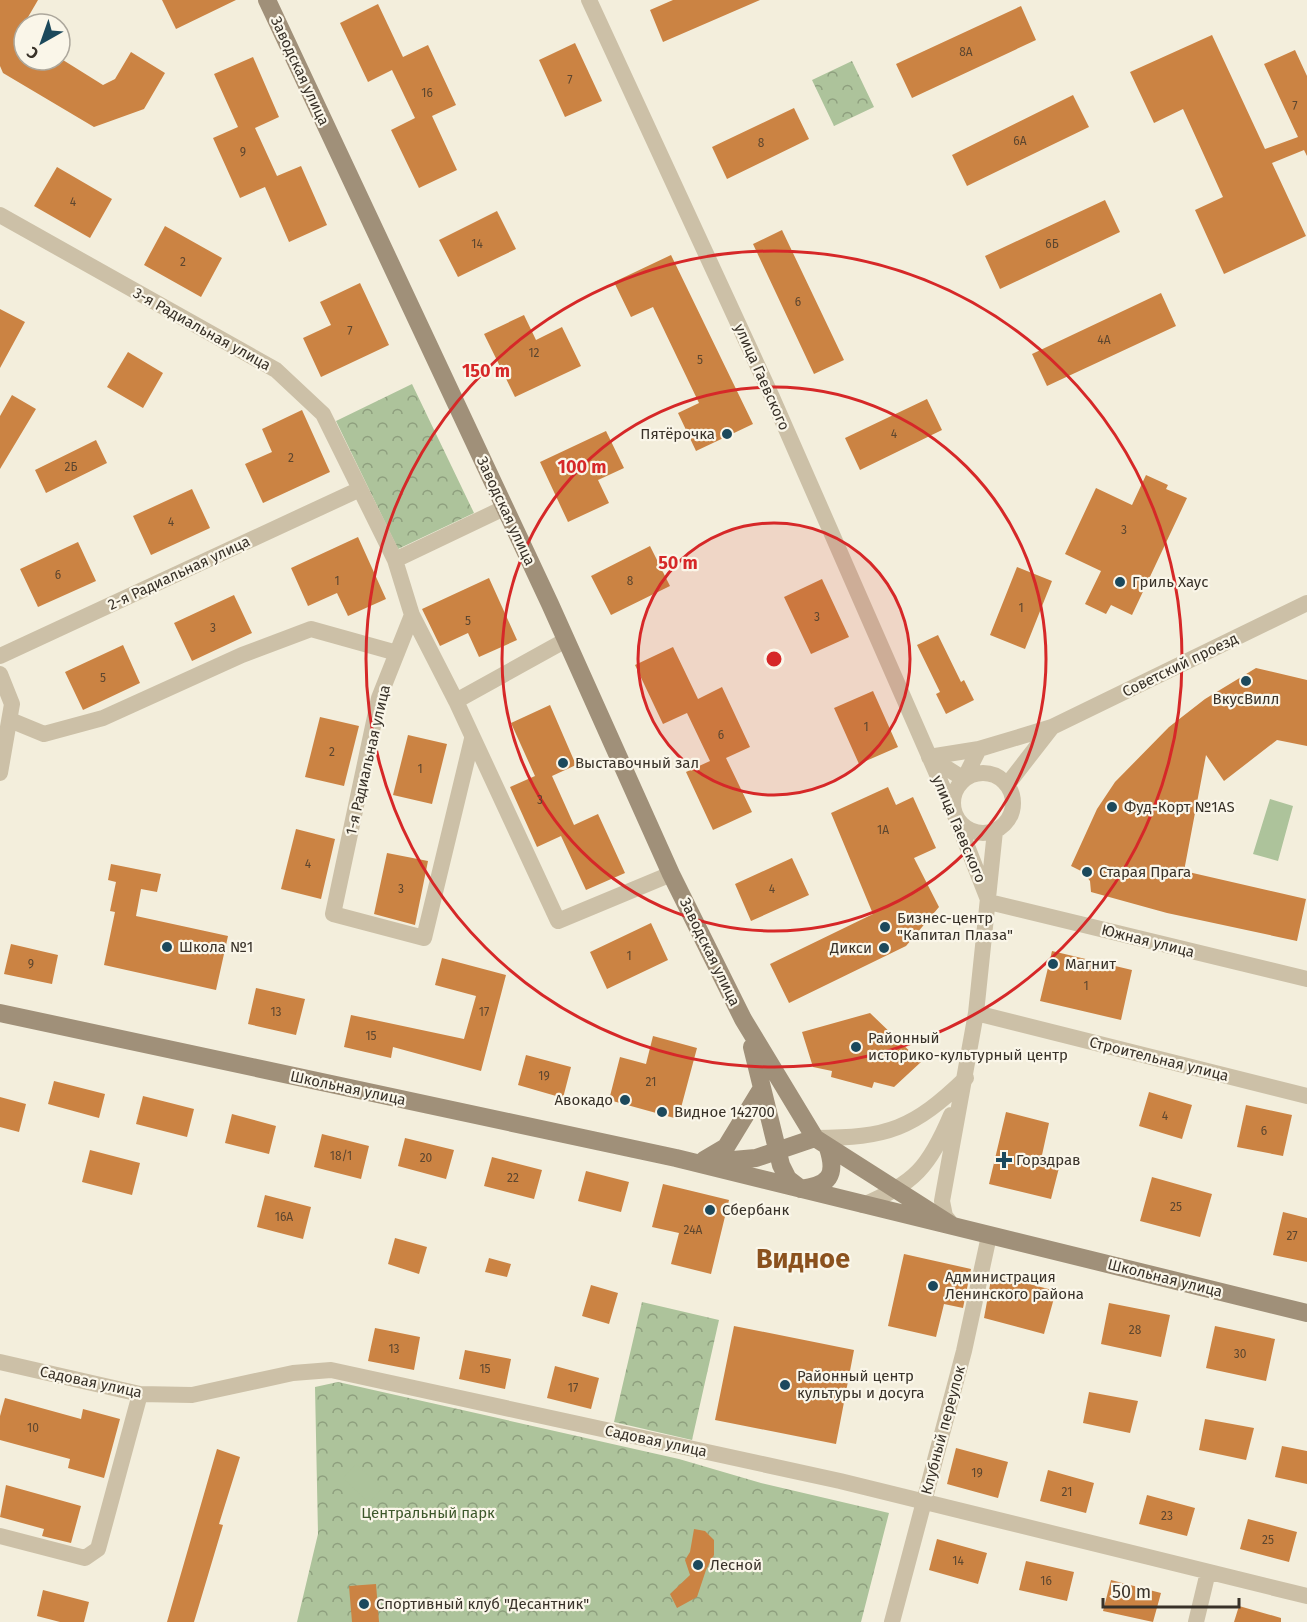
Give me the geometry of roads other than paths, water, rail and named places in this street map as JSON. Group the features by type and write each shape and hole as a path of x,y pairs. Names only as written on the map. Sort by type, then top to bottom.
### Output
{"street":[{"name":"Заводская улица","path":"267,0 566,640 671,874 745,1022"},
{"name":"улица Гаевского","path":"589,0 772,397 954,813 989,902"},
{"name":"3-я Радиальная улица","path":"0,216 276,370 323,414 358,489"},
{"path":"358,489 395,560 412,615 456,701 558,921 671,874"},
{"name":"2-я Радиальная улица","path":"0,656 358,489"},
{"path":"395,560 504,508"},
{"name":"Советский проезд","path":"929,757 979,749 1052,727 1307,603"},
{"name":"1-я Радиальная улица","path":"412,615 379,698 333,915 424,938 472,739"},
{"path":"10,720 44,734 103,718 242,655 312,629 397,653"},
{"path":"456,701 566,640"},
{"path":"0,674 12,704 0,773"},
{"name":"Советский проезд","path":"1007,785 1052,727"},
{"path":"964,779 983,772 996,776 1007,785 1012,795 1013,809 1008,820 995,831 979,834 960,824 954,813 952,799 979,749"},
{"name":"улица Гаевского","path":"929,757 964,779"},
{"name":"улица Гаевского","path":"966,1078 976,1013 995,831"},
{"name":"Южная улица","path":"989,902 1307,979"},
{"name":"Школьная улица","path":"0,1013 696,1163 1307,1313"},
{"name":"Строительная улица","path":"976,1013 1307,1096"},
{"path":"745,1022 833,1165 828,1179 817,1187 801,1189 788,1179 781,1166 745,1022"},
{"path":"696,1163 756,1158 778,1151 857,1138 900,1128 934,1109 966,1078"},
{"path":"863,1205 897,1191 918,1173 938,1145 966,1078"},
{"path":"953,1226 945,1216 942,1201 966,1078"},
{"path":"696,1163 726,1147 762,1088"},
{"path":"821,1143 953,1226"},
{"name":"Клубный переулок","path":"892,1622 964,1351 989,1236"},
{"name":"Садовая улица","path":"0,1362 140,1394 192,1395 293,1373 331,1370 924,1501 1307,1596"},
{"path":"0,1536 85,1558 98,1549 140,1394"},
{"path":"1196,1622 1208,1572"}],"place":[{"name":"Пятёрочка","path":"727,434"},
{"name":"Гриль Хаус","path":"1120,582"},
{"name":"ВкусВилл","path":"1246,681"},
{"name":"Выставочный зал","path":"563,763"},
{"name":"Фуд-Корт №1AS","path":"1112,807"},
{"name":"Старая Прага","path":"1087,872"},
{"name":"Бизнес-центр \"Капитал Плаза\"","path":"885,927"},
{"name":"Школа №1","path":"167,947"},
{"name":"Дикси","path":"884,948"},
{"name":"Магнит","path":"1053,964"},
{"name":"Районный историко-культурный центр","path":"856,1047"},
{"name":"Авокадо","path":"625,1100"},
{"name":"Видное 142700","path":"662,1112"},
{"name":"Горздрав","path":"1004,1160"},
{"name":"Сбербанк","path":"710,1210"},
{"name":"Администрация Ленинского района","path":"933,1286"},
{"name":"Районный центр культуры и досуга","path":"785,1385"},
{"name":"Лесной","path":"698,1565"},
{"name":"Спортивный клуб \"Десантник\"","path":"364,1604"}],"district":[{"name":"Видное","path":"803,1259"}],"park label":[{"name":"Центральный парк","path":"428,1513"}]}
